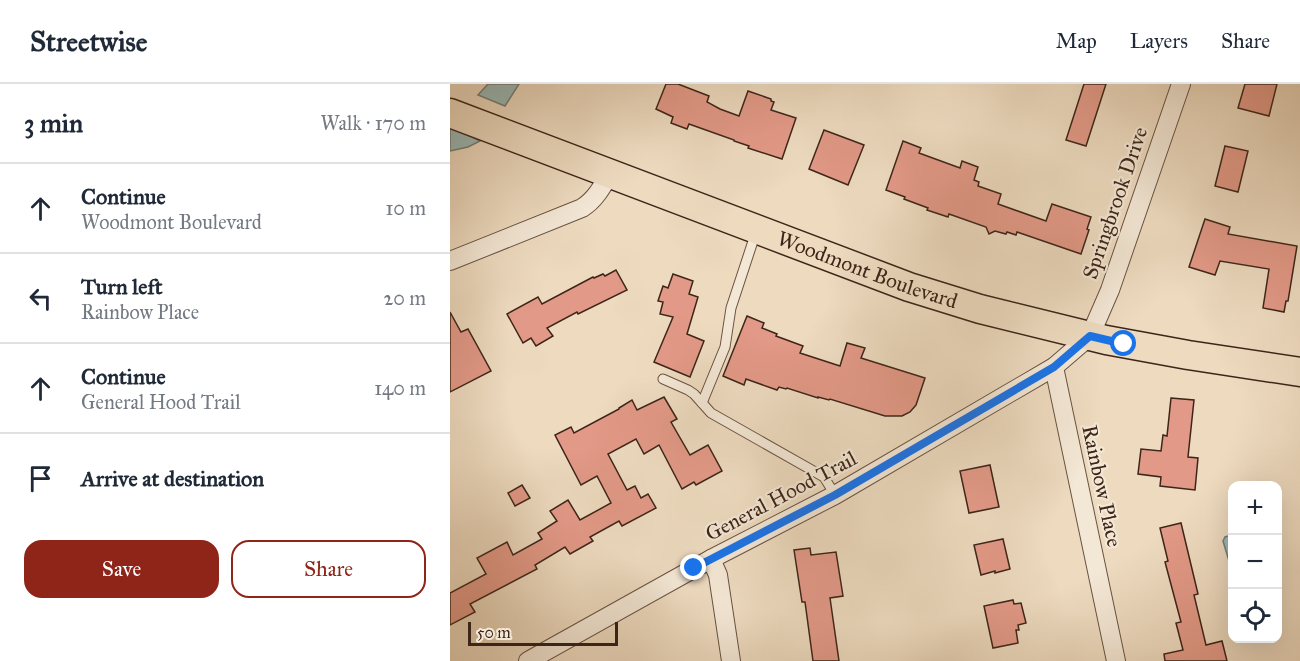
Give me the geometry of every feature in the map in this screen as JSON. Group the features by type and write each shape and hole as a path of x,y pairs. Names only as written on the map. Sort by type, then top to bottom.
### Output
{"main road":[{"name":"Woodmont Boulevard","path":"450,113 909,287 998,314 1124,344 1300,372"}],"street":[{"name":"Springbrook Drive","path":"1090,336 1110,290 1181,84"},
{"path":"450,261 582,208 597,195 610,173"},
{"path":"1054,367 1090,336"},
{"name":"General Hood Trail","path":"528,661 711,559 835,495 1054,367"},
{"name":"Rainbow Place","path":"1054,367 1116,661"},
{"path":"711,559 718,575 731,661"}],"lane":[{"path":"702,403 725,347 734,297 756,229"},
{"path":"663,379 688,390 711,412 824,477 835,495"}],"water":[{"path":"488,84 519,84 505,106 478,95"},
{"path":"452,127 480,141 468,147 450,151 450,129"},
{"path":"1228,536 1228,558 1223,541"}],"building":[{"path":"666,84 678,84 709,96 707,102 739,116 748,91 771,99 774,102 771,110 796,118 782,159 689,124 687,129 671,123 673,117 656,109"},
{"path":"1084,84 1106,84 1086,146 1066,140"},
{"path":"1245,84 1277,84 1269,116 1238,108"},
{"path":"824,130 864,145 848,185 809,169"},
{"path":"903,141 921,148 919,153 960,168 962,161 978,167 974,180 979,182 978,186 1001,194 998,204 1046,221 1052,204 1091,217 1081,254 1017,232 1016,235 995,231 989,234 986,227 949,214 948,217 927,210 928,208 886,190"},
{"path":"1225,146 1248,151 1238,192 1215,186"},
{"path":"1205,219 1230,227 1228,234 1297,246 1284,312 1263,308 1269,269 1220,261 1215,275 1189,267"},
{"path":"616,270 627,290 547,328 553,336 536,346 531,338 523,343 507,314 538,297 542,304 593,277 603,274 605,276"},
{"path":"673,274 693,281 689,294 698,297 687,334 704,341 690,377 654,362 673,317 660,314 663,302 658,301 663,286 668,288"},
{"path":"450,312 461,332 468,329 491,371 450,392"},
{"path":"747,316 764,323 762,328 777,334 776,336 803,346 800,353 840,366 847,343 865,348 861,358 925,378 916,405 902,416 885,416 787,388 779,387 777,390 746,379 744,385 723,376"},
{"path":"664,397 677,419 671,422 690,455 708,445 722,471 696,485 694,482 682,489 659,445 644,454 636,439 608,454 627,490 635,486 641,498 648,494 656,508 622,526 619,521 590,537 593,541 570,554 565,547 535,565 537,569 470,604 475,612 450,625 450,593 486,574 477,558 507,542 513,555 542,539 538,533 557,521 550,511 568,500 580,520 611,503 597,476 581,485 555,435 571,427 574,433 632,400 637,410"},
{"path":"1171,398 1194,400 1188,457 1198,458 1195,490 1160,486 1161,477 1138,474 1141,449 1161,451 1163,435 1167,436"},
{"path":"990,465 999,507 969,513 960,471"},
{"path":"522,485 530,498 515,506 508,493"},
{"path":"1181,523 1198,594 1194,595 1206,645 1222,641 1227,661 1165,661 1164,654 1183,650 1176,623 1181,622 1165,562 1168,561 1160,528"},
{"path":"1003,539 1010,569 981,575 974,545"},
{"path":"810,548 811,555 836,552 843,596 830,598 839,661 813,661 805,602 802,602 794,550"},
{"path":"1013,600 1014,604 1021,603 1026,623 1018,625 1019,630 1016,630 1018,643 993,648 984,606"}],"route":[{"path":"694,568 835,495 1054,367 1090,336 1124,344"}]}
